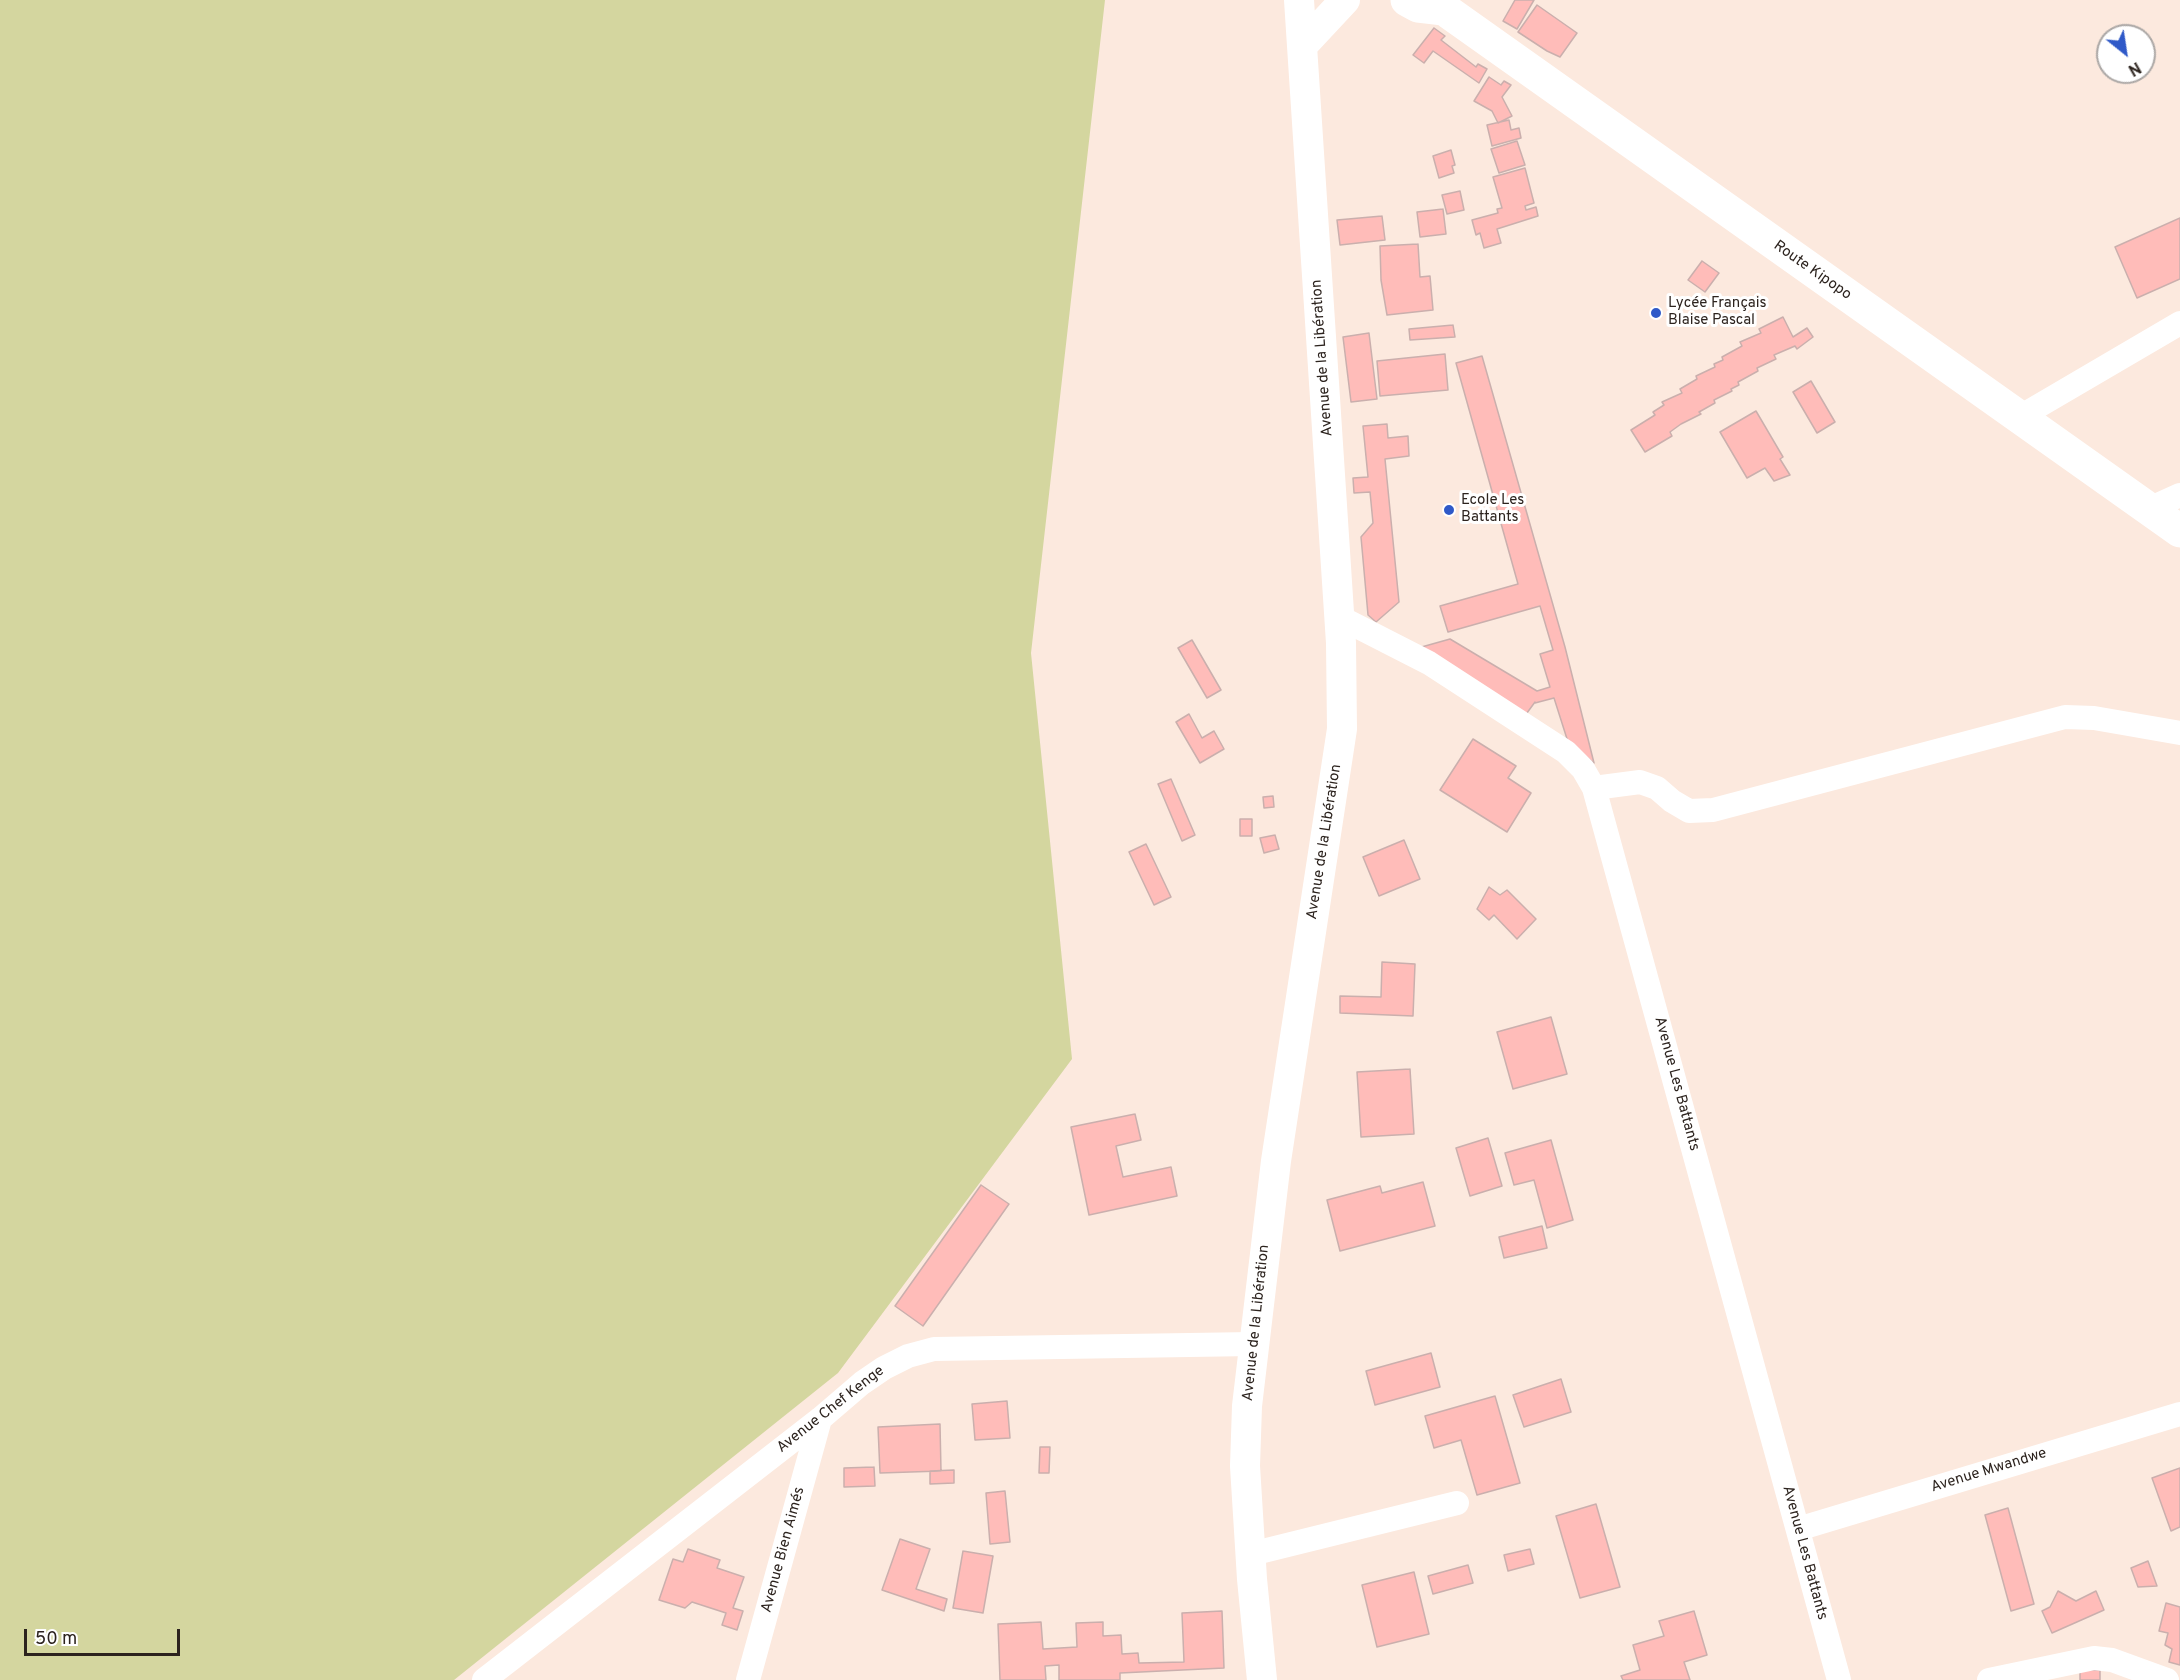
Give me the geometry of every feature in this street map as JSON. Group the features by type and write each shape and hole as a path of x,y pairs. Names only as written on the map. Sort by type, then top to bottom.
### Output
{"main road":[{"name":"Route Kipopo","path":"1407,0 1418,6 1441,5 2018,418 2180,531"}],"street":[{"name":"Avenue de la Libération","path":"1262,1680 1245,1466 1247,1406 1276,1161 1342,729 1339,617 1299,0"},
{"path":"1303,45 1345,0"},
{"path":"2018,418 2180,323"},
{"path":"2149,509 2180,495"},
{"name":"Avenue Les Battants","path":"1339,617 1429,663 1566,752 1583,769 1594,788 1839,1680"},
{"path":"1594,788 1640,782 1657,788 1672,801 1689,811 1713,810 2065,717 2094,718 2180,733"},
{"name":"Avenue Chef Kenge","path":"484,1680 820,1419 862,1383 908,1356 934,1349 1253,1344"},
{"name":"Avenue Mwandwe","path":"1798,1529 2180,1414"},
{"name":"Avenue Bien Aimés","path":"748,1680 820,1419"},
{"path":"1251,1554 1457,1503"},
{"path":"1989,1680 2094,1658 2112,1660 2167,1680"}],"green space":[{"path":"0,0 1105,0 1031,653 1072,1059 838,1373 454,1680 0,1680"}],"building":[{"path":"1515,0 1534,0 1517,29 1503,21"},
{"path":"1537,5 1577,33 1560,57 1518,32"},
{"path":"1434,28 1445,36 1441,40 1476,67 1478,64 1487,69 1479,83 1433,51 1424,63 1413,55"},
{"path":"1489,77 1501,85 1504,81 1511,85 1502,97 1512,116 1498,123 1492,111 1474,101"},
{"path":"1509,120 1511,130 1519,128 1521,138 1492,146 1487,125"},
{"path":"1517,141 1525,165 1499,173 1491,149"},
{"path":"1451,150 1455,165 1452,166 1454,173 1439,178 1433,156"},
{"path":"1525,168 1534,203 1525,206 1526,210 1536,207 1538,216 1497,229 1501,243 1484,248 1480,233 1476,235 1472,220 1498,213 1497,209 1502,208 1493,177"},
{"path":"1460,191 1464,210 1447,214 1442,195"},
{"path":"1443,209 1446,234 1420,237 1417,212"},
{"path":"1382,216 1385,240 1340,245 1337,220"},
{"path":"2180,218 2180,279 2137,298 2115,247"},
{"path":"1418,244 1420,277 1430,276 1433,310 1387,315 1381,280 1380,246"},
{"path":"1702,261 1719,273 1705,292 1688,280"},
{"path":"1783,317 1793,337 1807,328 1813,337 1797,349 1795,346 1774,355 1776,359 1757,368 1758,371 1738,382 1739,385 1731,389 1732,391 1714,400 1715,403 1699,412 1701,414 1670,432 1672,436 1645,452 1631,430 1655,415 1653,412 1664,405 1662,402 1682,393 1680,389 1697,379 1696,376 1715,367 1714,364 1723,360 1722,357 1742,346 1740,342 1761,333 1759,329"},
{"path":"1453,325 1455,337 1410,340 1409,329"},
{"path":"1369,333 1377,399 1351,402 1343,337"},
{"path":"1445,354 1448,390 1380,396 1377,361"},
{"path":"1482,356 1565,647 1594,763 1568,742 1554,698 1535,702 1524,717 1418,648 1450,639 1537,691 1550,687 1540,654 1553,650 1540,606 1448,632 1440,606 1518,584 1456,363"},
{"path":"1811,381 1835,422 1817,433 1793,392"},
{"path":"1756,411 1783,457 1780,459 1790,475 1774,481 1765,468 1747,478 1720,432"},
{"path":"1387,424 1388,438 1408,436 1409,456 1385,459 1399,602 1376,622 1368,615 1361,537 1373,523 1370,492 1354,493 1353,478 1368,477 1363,426"},
{"path":"1192,640 1221,690 1207,698 1178,648"},
{"path":"1189,714 1202,738 1214,731 1224,749 1200,763 1176,722"},
{"path":"1473,739 1516,766 1508,778 1531,793 1507,832 1440,790"},
{"path":"1171,779 1195,835 1182,841 1158,784"},
{"path":"1273,796 1274,807 1264,808 1263,797"},
{"path":"1240,819 1252,819 1252,836 1240,836"},
{"path":"1275,835 1279,849 1264,853 1260,838"},
{"path":"1404,840 1420,879 1379,896 1363,857"},
{"path":"1146,844 1171,897 1154,905 1129,852"},
{"path":"1489,887 1500,895 1507,890 1536,919 1517,939 1494,915 1489,920 1477,909"},
{"path":"1382,962 1415,964 1413,1016 1340,1013 1340,996 1381,997"},
{"path":"1551,1017 1567,1074 1513,1089 1497,1032"},
{"path":"1410,1069 1414,1134 1361,1137 1357,1072"},
{"path":"1135,1114 1141,1140 1116,1146 1123,1177 1171,1167 1177,1196 1089,1215 1071,1127"},
{"path":"1488,1138 1502,1186 1470,1196 1456,1148"},
{"path":"1551,1140 1573,1220 1547,1228 1534,1180 1514,1185 1505,1153"},
{"path":"1423,1182 1435,1226 1340,1251 1327,1200 1380,1186 1382,1193"},
{"path":"981,1185 1009,1204 923,1326 895,1306"},
{"path":"1542,1226 1547,1248 1504,1258 1499,1237"},
{"path":"1431,1353 1440,1387 1375,1405 1366,1371"},
{"path":"1561,1379 1571,1412 1524,1427 1513,1395"},
{"path":"1495,1396 1520,1483 1477,1495 1461,1440 1434,1448 1425,1416"},
{"path":"1007,1401 1010,1438 975,1440 972,1404"},
{"path":"940,1424 941,1471 880,1473 878,1427"},
{"path":"1040,1447 1050,1447 1049,1473 1039,1473"},
{"path":"874,1467 875,1486 844,1487 844,1468"},
{"path":"2180,1468 2180,1527 2171,1531 2152,1478"},
{"path":"954,1470 954,1483 930,1484 930,1471"},
{"path":"1005,1491 1010,1542 990,1544 986,1493"},
{"path":"1596,1504 1620,1587 1580,1598 1556,1516"},
{"path":"2008,1508 2034,1604 2011,1611 1985,1515"},
{"path":"900,1539 930,1549 916,1589 947,1599 944,1611 882,1590"},
{"path":"688,1549 720,1560 717,1568 744,1577 733,1608 743,1611 737,1630 722,1625 726,1613 692,1602 685,1608 659,1600 673,1559 683,1562"},
{"path":"1530,1549 1534,1564 1508,1571 1504,1555"},
{"path":"963,1551 993,1556 983,1613 953,1608"},
{"path":"2148,1561 2157,1586 2138,1587 2131,1568"},
{"path":"1468,1565 1473,1583 1433,1594 1428,1576"},
{"path":"1414,1572 1429,1634 1377,1647 1362,1585"},
{"path":"2058,1591 2076,1601 2096,1591 2104,1610 2052,1633 2042,1611 2050,1607"},
{"path":"2166,1603 2180,1607 2180,1665 2169,1662 2172,1649 2165,1645 2168,1633 2159,1631"},
{"path":"1222,1611 1224,1668 1120,1673 1120,1680 1059,1680 1059,1665 1045,1666 1046,1680 1000,1680 998,1624 1041,1622 1043,1649 1077,1647 1076,1623 1103,1622 1103,1636 1121,1635 1122,1654 1138,1653 1139,1663 1184,1662 1182,1613"},
{"path":"1694,1611 1707,1655 1684,1662 1690,1680 1623,1680 1621,1676 1640,1670 1633,1645 1664,1636 1659,1621"},
{"path":"2080,1670 2100,1670 2100,1680 2080,1680"}],"place":[{"name":"Lycée Français Blaise Pascal","path":"1656,313"},
{"name":"Ecole Les Battants","path":"1449,510"}]}
